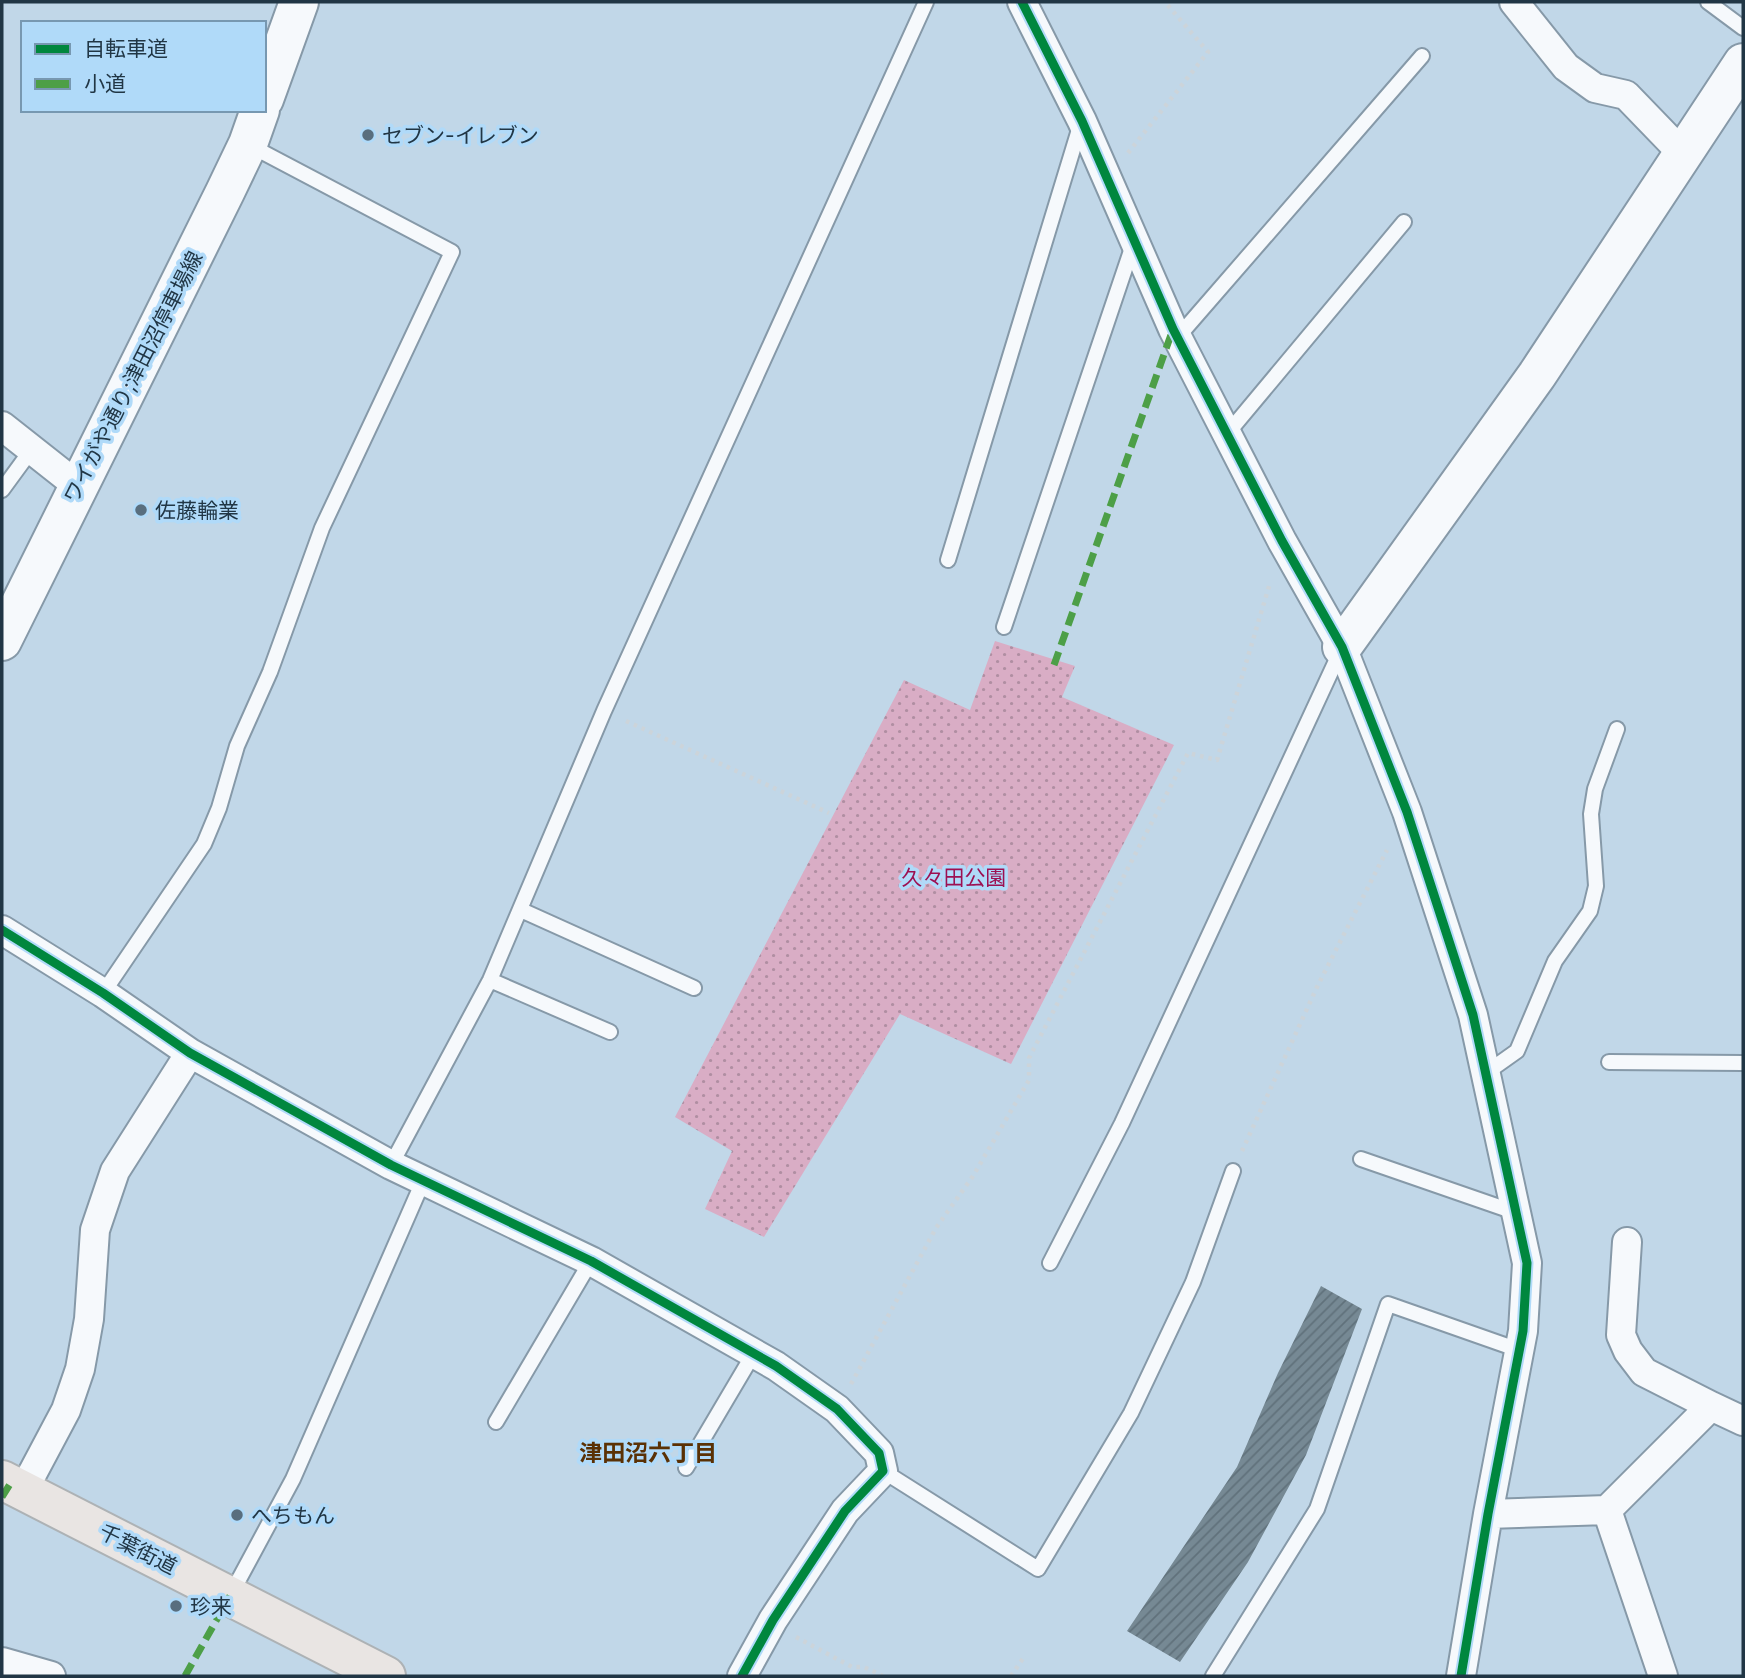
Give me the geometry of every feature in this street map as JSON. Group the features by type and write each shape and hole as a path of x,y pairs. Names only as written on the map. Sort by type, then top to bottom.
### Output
{"highway":[{"name":"千葉街道","path":"13,1486 386,1676"}],"street":[{"path":"266,93 299,2"},
{"path":"1022,2 1082,121 1177,338 1282,541 1342,647 1407,812 1473,1015 1527,1263 1523,1331 1461,1676"},
{"path":"1514,2 1566,67 1595,88 1626,95 1683,154"},
{"path":"1342,647 1537,374 1743,63"},
{"name":"ワイがや通り;津田沼停車場線","path":"2,641 254,127"},
{"path":"2,426 78,486"},
{"path":"2,930 103,993 190,1053 391,1165 591,1261 754,1353 837,1409 879,1453 883,1471 845,1511 773,1620 742,1676"},
{"path":"13,1486 66,1410 80,1369 89,1319 95,1230 114,1171 190,1053"},
{"path":"1627,1242 1621,1335 1628,1352 1644,1372 1743,1421"},
{"path":"1488,1514 1607,1510 1711,1406"},
{"path":"1607,1510 1663,1676"},
{"path":"2,1662 51,1676"}],"lane":[{"path":"391,1165 490,980 604,711 926,2"},
{"path":"1709,2 1743,28"},
{"path":"1177,338 1422,56"},
{"path":"948,560 1082,121"},
{"path":"103,993 204,844 219,808 237,746 270,672 321,528 452,252 254,127"},
{"path":"1227,434 1404,222"},
{"path":"1004,627 1134,240"},
{"path":"2,490 32,449"},
{"path":"1050,1264 1122,1123 1342,647"},
{"path":"1486,1073 1517,1051 1555,961 1590,911 1596,886 1591,814 1595,789 1617,729"},
{"path":"521,911 694,988"},
{"path":"490,980 610,1032"},
{"path":"1609,1062 1743,1063"},
{"path":"1361,1158 1517,1213"},
{"path":"883,1471 1038,1569 1131,1413 1193,1282 1233,1171"},
{"path":"230,1597 293,1479 424,1179"},
{"path":"496,1422 591,1261"},
{"path":"1213,1676 1317,1509 1388,1304 1519,1350"},
{"path":"686,1468 754,1353"}],"path":[{"path":"1107,178 1208,52 1165,2"},
{"path":"837,1409 936,1228 973,1176 1029,1080 1029,1058 1188,753 1217,760 1282,541"},
{"path":"604,711 829,813"},
{"path":"1233,1171 1317,987 1407,812"},
{"path":"773,1620 790,1634 852,1667 864,1667 883,1676"},
{"path":"1012,1676 1024,1657"}],"green space":[{"name":"久々田公園","path":"995,641 1075,666 1062,697 1174,745 1011,1064 900,1014 764,1237 705,1209 732,1151 675,1117 904,680 970,710"}],"building":[{"path":"1321,1286 1362,1309 1306,1455 1248,1562 1180,1662 1127,1631 1237,1467 1278,1373"}],"marked path":[{"path":"1054,665 1173,329"},
{"path":"2,1497 10,1484"},
{"path":"185,1676 230,1596"}],"cycle path":[{"path":"1022,2 1082,121 1173,329 1282,541 1342,647 1407,812 1473,1015 1527,1263 1523,1331 1461,1676"},
{"path":"2,930 103,993 190,1053 391,1165 591,1261 776,1366 837,1409 879,1453 883,1471 845,1511 773,1620 742,1676"}],"place":[{"name":"セブン-イレブン","path":"368,135"},
{"name":"佐藤輪業","path":"141,510"},
{"name":"へちもん","path":"237,1515"},
{"name":"珍来","path":"176,1606"}],"district":[{"name":"津田沼六丁目","path":"648,1453"}]}
